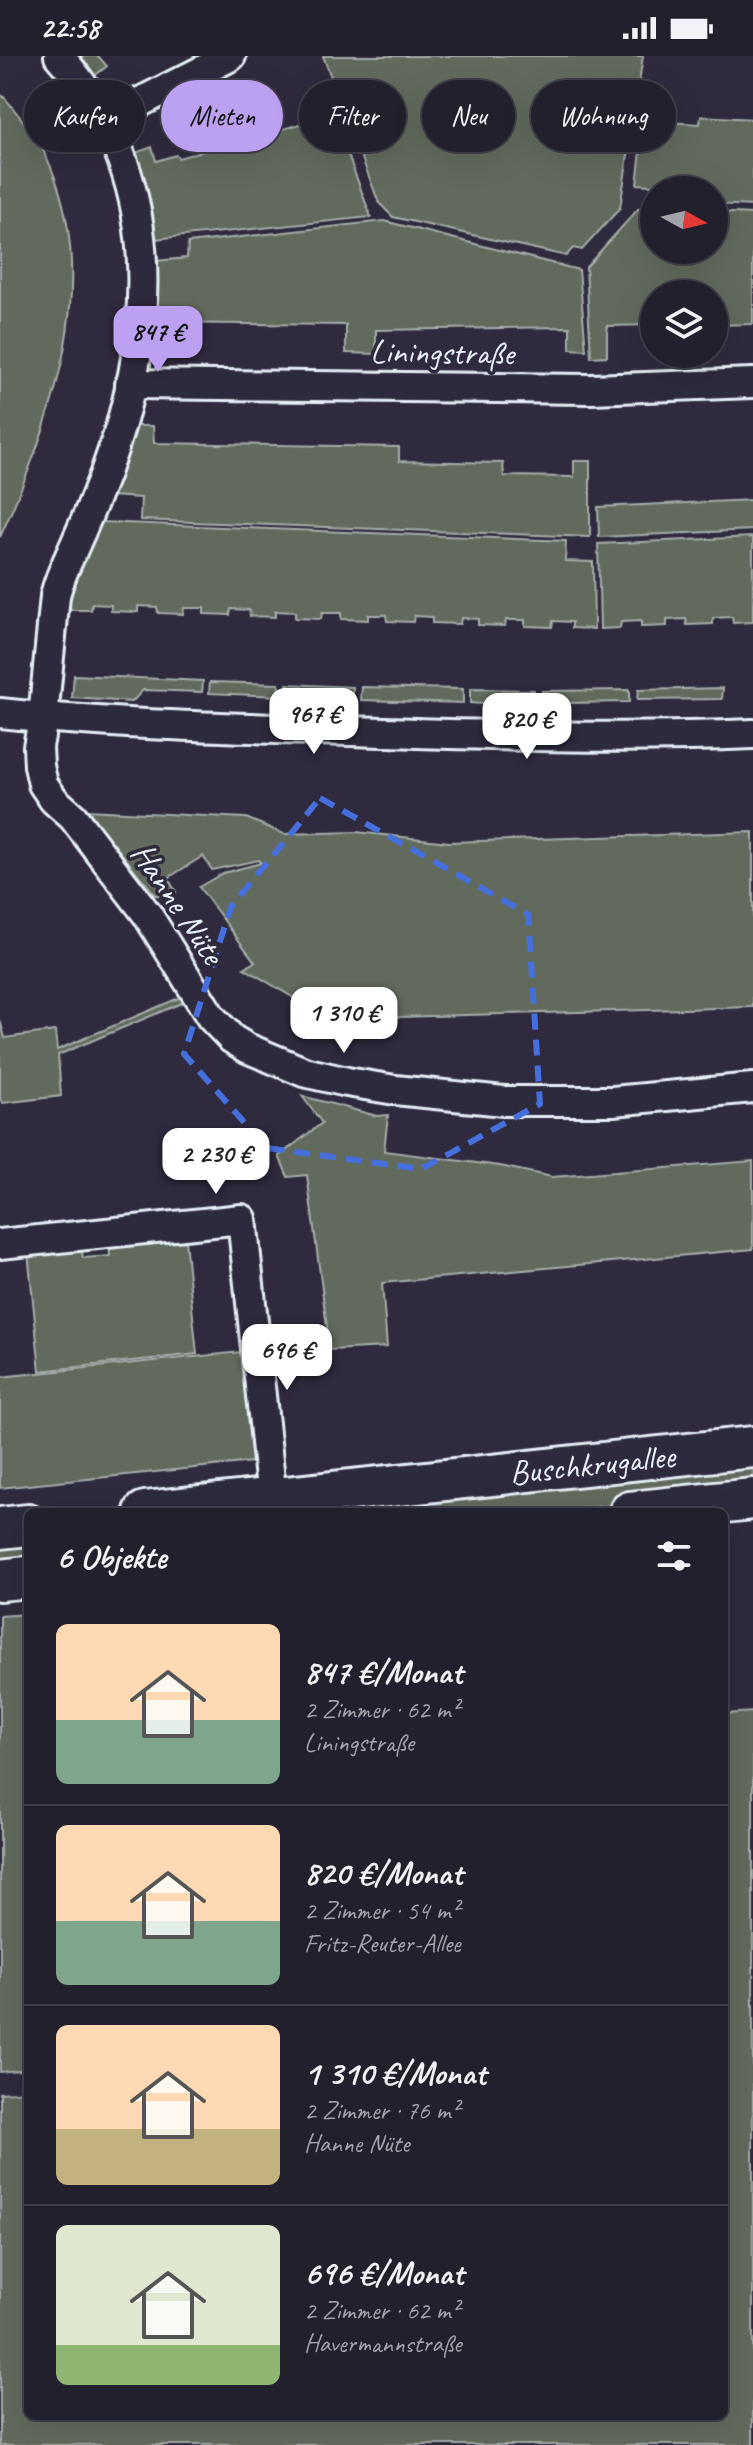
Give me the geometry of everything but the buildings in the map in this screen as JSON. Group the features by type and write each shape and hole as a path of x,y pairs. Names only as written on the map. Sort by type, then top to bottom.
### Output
{"main road":[{"name":"Buschkrugallee","path":"218,1508 272,1505 753,1447"},
{"name":"Buschkrugallee","path":"668,1508 753,1499"},
{"path":"0,1528 24,1525"},
{"path":"0,1580 24,1577"}],"street":[{"name":"Hanne Nüte","path":"59,56 79,80"},
{"path":"145,100 231,56"},
{"name":"Hanne Nüte","path":"120,152 131,185 142,245 144,289 141,322 130,384 106,469 57,588 38,747 43,784 54,800 73,817 147,914 211,1017 232,1039 247,1048 304,1072 347,1082 504,1101 613,1101 753,1088"},
{"name":"Liningstraße","path":"130,384 591,389 753,383"},
{"path":"0,713 43,718 455,735 753,734"},
{"path":"0,1244 242,1219 272,1505"}],"highlighted area":[{"path":"320,798 528,914 540,1104 421,1169 267,1148 184,1054 231,907"}],"green space":[{"path":"77,56 98,56 107,66 93,77"},
{"path":"323,56 643,56 639,80 531,80 531,152 628,152 620,208 582,250 573,248 566,256 393,217 379,203 360,152 406,152 406,80 332,80"},
{"path":"0,94 24,122 24,152 44,152 62,201 70,249 71,298 53,397 38,446 0,537"},
{"path":"701,116 753,119 753,206 728,205 728,176 640,176 640,184 637,184 641,152 676,152 676,123 700,124"},
{"path":"299,124 299,152 347,152 371,217 155,239 135,153 152,147 156,161 199,152 283,152 283,129"},
{"path":"638,209 640,264 728,264 728,213 753,214 753,324 728,325 728,280 640,280 640,325 607,326 607,356 591,357 586,267"},
{"path":"384,221 579,270 586,350 570,349 570,327 376,330 376,354 346,353 346,325 154,323 156,261 187,258 188,243"},
{"path":"132,426 153,426 154,443 399,447 399,461 503,463 504,476 574,477 574,461 590,461 590,537 140,520 141,498 110,496"},
{"path":"753,500 753,530 599,537 598,507"},
{"path":"100,522 566,541 565,561 593,562 594,629 572,628 572,622 553,621 552,627 525,626 525,620 506,620 505,626 478,625 478,619 461,618 460,624 432,623 432,617 414,616 413,622 387,621 386,615 368,615 368,620 341,619 341,613 322,613 321,619 295,618 295,612 275,611 275,617 250,616 249,610 231,609 230,615 204,614 204,608 184,608 183,614 158,613 157,607 138,606 138,612 111,611 111,605 92,604 91,610 66,610 68,593"},
{"path":"753,537 753,622 733,623 732,617 713,618 713,624 687,625 686,619 667,620 667,626 641,627 641,621 621,622 620,628 600,629 598,544"},
{"path":"74,675 203,681 202,692 143,690 132,702 72,698"},
{"path":"210,682 279,684 278,696 209,693"},
{"path":"287,684 353,687 353,699 286,697"},
{"path":"362,687 463,689 463,703 361,700"},
{"path":"723,688 722,699 637,700 638,690"},
{"path":"470,689 534,690 534,717 496,717 483,704 470,703"},
{"path":"629,690 629,702 569,703 558,717 542,716 542,691"},
{"path":"86,810 246,818 284,834 356,832 449,842 753,832 753,1007 329,1019 244,968 255,962 199,887 223,873 261,863 258,860 212,870 203,856 168,878 176,892 172,896 155,895"},
{"path":"181,997 184,1002 58,1055 61,1096 3,1103 0,1098 0,1020 5,1038 55,1031 57,1050"},
{"path":"302,1096 377,1116 388,1115 384,1151 500,1166 552,1177 753,1161 753,1249 382,1283 387,1347 330,1350 307,1175 288,1177 279,1156 322,1123"},
{"path":"185,1240 197,1354 40,1371 28,1252 81,1246 83,1258 110,1256 109,1244"},
{"path":"241,1352 252,1462 0,1488 0,1377"},
{"path":"753,1463 753,1491 586,1508 338,1508"},
{"path":"24,1538 24,1566 0,1569 0,1541"},
{"path":"24,1614 24,2069 0,2072 0,1616"},
{"path":"753,1712 753,2445 0,2445 0,2093 24,2091 24,2420 728,2420 728,1714"}]}
